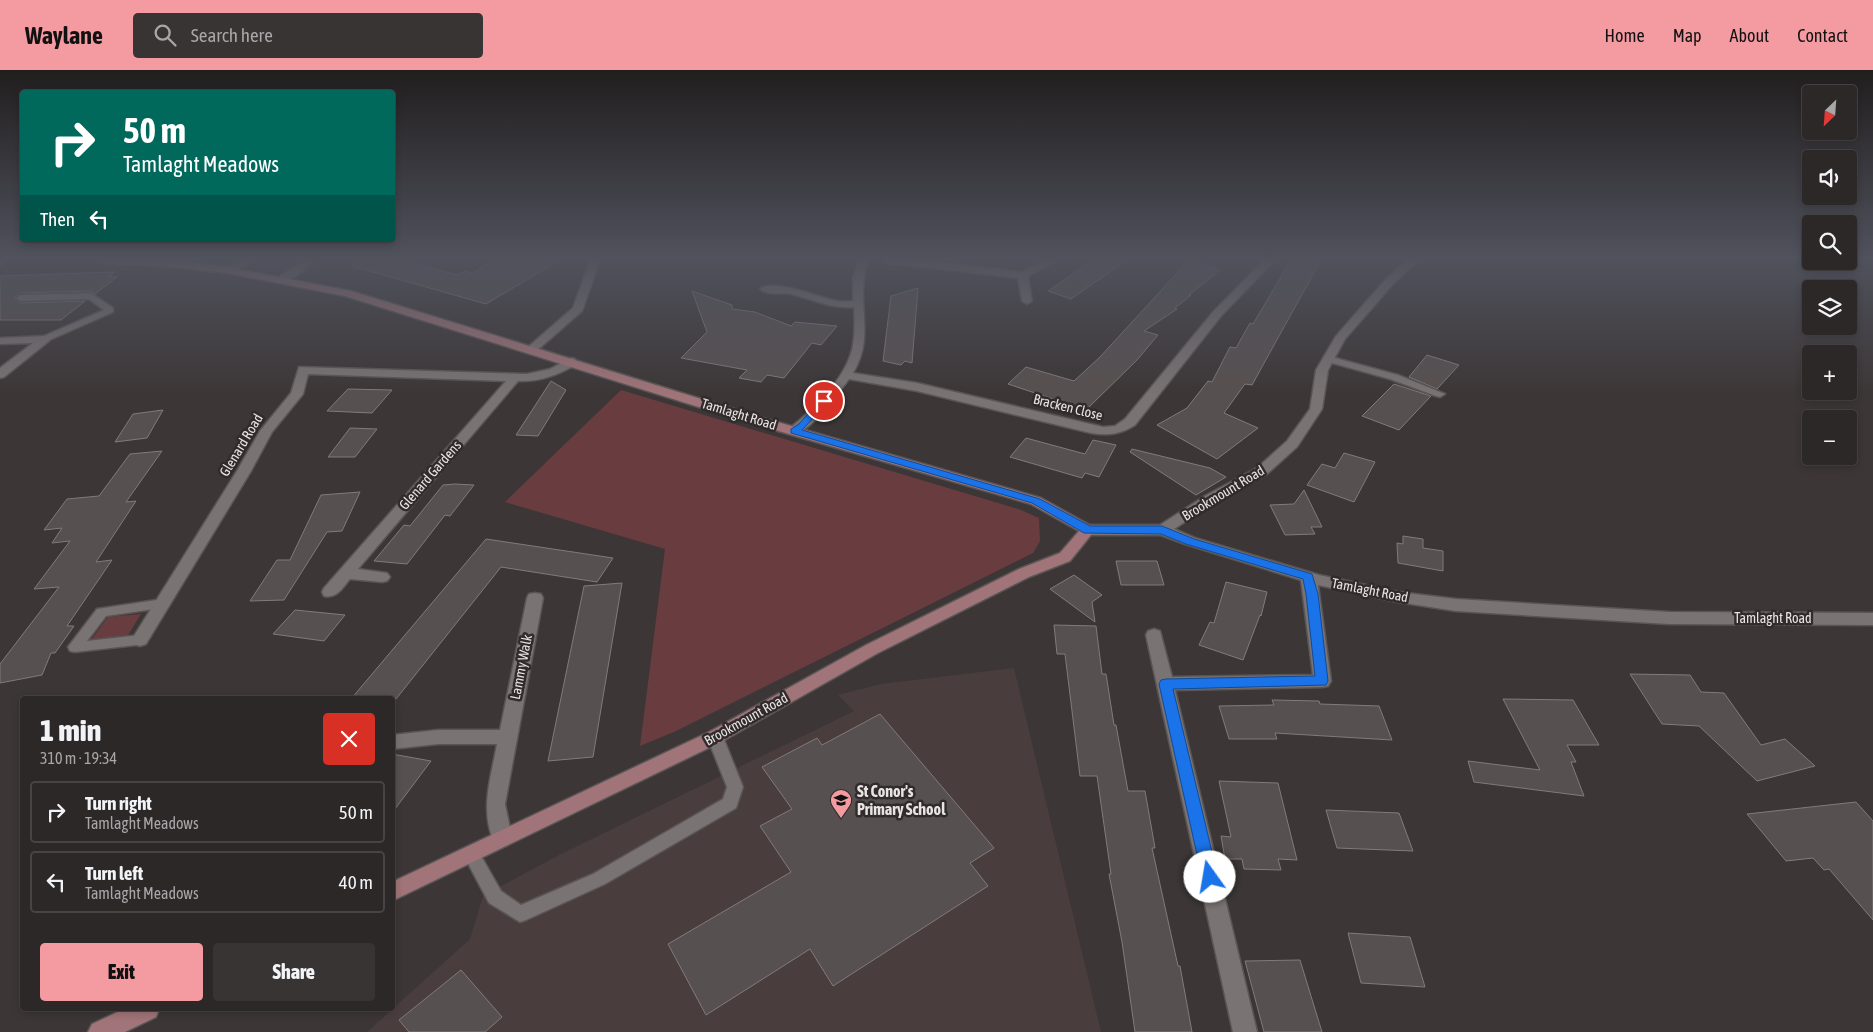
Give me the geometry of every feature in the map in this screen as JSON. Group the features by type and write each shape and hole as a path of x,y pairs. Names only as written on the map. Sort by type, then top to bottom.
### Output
{"street":[{"name":"Tamlaght Road","path":"385,305 795,431 1036,501 1088,530 1162,530 1190,542 1308,577 1398,597 1456,605 1669,618 1873,619"},
{"path":"531,350 578,309 579,305"},
{"path":"795,431 802,426 846,375 856,357 860,327 858,305"},
{"name":"Bracken Close","path":"846,375 916,387 1085,428 1113,432 1123,428 1130,422 1226,305"},
{"name":"Brookmount Road","path":"1162,530 1210,498 1262,471 1292,444 1316,409 1322,370 1328,359 1340,338 1369,305"},
{"path":"0,341 45,339"},
{"path":"0,374 45,339"},
{"name":"Glenard Road","path":"140,640 266,432 297,394 304,370 514,379 548,374 571,362"},
{"name":"Glenard Gardens","path":"330,592 514,379"},
{"name":"Brookmount Road","path":"395,891 715,736 872,649 1024,573 1066,556 1088,530"},
{"path":"346,573 382,577"},
{"path":"1166,684 1322,681 1312,594 1308,577"},
{"name":"Lammy Walk","path":"502,838 495,804 535,598"},
{"path":"1154,635 1245,1032"},
{"path":"395,742 438,737 508,737"},
{"path":"100,1032 144,1011"}],"lane":[{"path":"45,339 110,310 103,305"},
{"path":"1328,359 1394,377 1440,394"},
{"path":"140,640 74,647 102,612 163,604"},
{"path":"471,854 495,896 520,914 599,880 730,803 735,787 715,736"}],"shaded area":[{"path":"621,390 1021,510 1039,518 1040,541 1033,553 676,731 640,746 665,549 505,502"},
{"path":"141,614 128,635 91,640 108,617"},
{"name":"St Conor's Primary School","path":"1014,668 1101,1032 367,1032 390,1011 395,1011 395,1007 470,939 483,896 559,855 854,711 838,695 881,684"}],"building":[{"path":"0,305 80,305 61,320 0,320"},
{"path":"697,305 732,305 732,309 755,312 791,326 795,322 837,326 821,345 812,343 784,378 767,375 761,382 739,378 747,370 681,358 707,332"},
{"path":"890,305 917,305 912,363 905,361 901,365 883,361"},
{"path":"1148,305 1179,305 1175,308 1177,309 1144,331 1158,335 1137,360 1086,410 1008,384 1026,367 1074,381 1100,357"},
{"path":"1264,305 1296,305 1252,385 1245,384 1224,413 1258,428 1217,459 1157,425 1187,408 1208,381 1212,382 1230,347 1236,348 1250,323 1253,324"},
{"path":"1427,355 1459,365 1437,389 1409,377"},
{"path":"551,381 566,390 538,436 516,435"},
{"path":"1394,384 1431,396 1399,430 1362,416"},
{"path":"348,389 392,390 372,413 327,411"},
{"path":"163,410 147,438 115,442 133,414"},
{"path":"350,428 377,429 355,457 328,457"},
{"path":"1026,438 1085,454 1093,440 1116,445 1099,477 1085,473 1082,478 1010,457"},
{"path":"1132,449 1210,468 1226,477 1196,495 1130,452"},
{"path":"162,451 126,502 136,501 96,562 112,560 67,626 74,626 55,653 51,653 42,675 0,683 0,664 59,587 34,589 70,541 52,543 62,528 44,530 67,499 99,496 130,454"},
{"path":"1344,453 1375,462 1354,502 1307,485 1322,464 1335,468"},
{"path":"443,485 474,485 450,516 445,515 407,564 374,561 404,525 410,526"},
{"path":"1304,490 1322,527 1311,527 1315,534 1285,535 1270,505 1294,504"},
{"path":"360,492 342,531 327,532 284,600 250,601 277,560 290,560 321,495"},
{"path":"1403,536 1423,539 1423,548 1443,551 1443,571 1398,563 1397,543 1403,544"},
{"path":"486,539 613,558 597,582 501,567 396,699 395,696 354,696"},
{"path":"1116,561 1157,561 1164,585 1121,585"},
{"path":"1074,575 1102,595 1092,602 1095,622 1050,589"},
{"path":"1226,582 1267,592 1261,616 1243,660 1199,645 1210,622 1214,623"},
{"path":"622,583 593,757 548,761 584,586"},
{"path":"295,610 345,615 324,641 273,634"},
{"path":"1054,625 1096,626 1102,674 1106,674 1114,725 1116,725 1128,791 1145,791 1155,848 1152,848 1178,966 1180,966 1192,1032 1135,1032 1122,942 1109,874 1111,874 1097,776 1080,776 1065,654 1057,654"},
{"path":"1630,674 1690,675 1701,692 1724,693 1761,745 1785,739 1815,766 1757,781 1699,726 1662,724"},
{"path":"1503,699 1573,700 1599,745 1567,745 1576,762 1571,762 1584,796 1474,782 1468,761 1540,770"},
{"path":"1272,700 1319,701 1320,704 1379,706 1392,740 1275,733 1277,739 1229,739 1219,706 1274,705"},
{"path":"880,714 994,848 970,863 988,886 833,986 810,949 706,1015 668,944 791,872 760,826 792,809 762,767 817,738 822,745"},
{"path":"395,755 431,761 395,809"},
{"path":"1219,781 1278,783 1297,860 1278,859 1281,870 1244,869 1242,859 1225,859 1221,836 1231,837"},
{"path":"1856,802 1873,821 1873,920 1829,869 1824,870 1813,858 1786,861 1747,814"},
{"path":"1326,810 1399,813 1413,851 1337,848"},
{"path":"1348,933 1410,937 1425,987 1361,983"},
{"path":"1300,960 1322,1032 1264,1032 1245,961"},
{"path":"461,970 502,1017 485,1032 409,1032 399,1020"}],"place":[{"name":"St Conor's Primary School","path":"841,819"}],"route":[{"path":"824,401 802,426 795,431 1036,501 1088,530 1162,530 1190,542 1308,577 1312,594 1322,681 1166,684 1210,877"}]}
